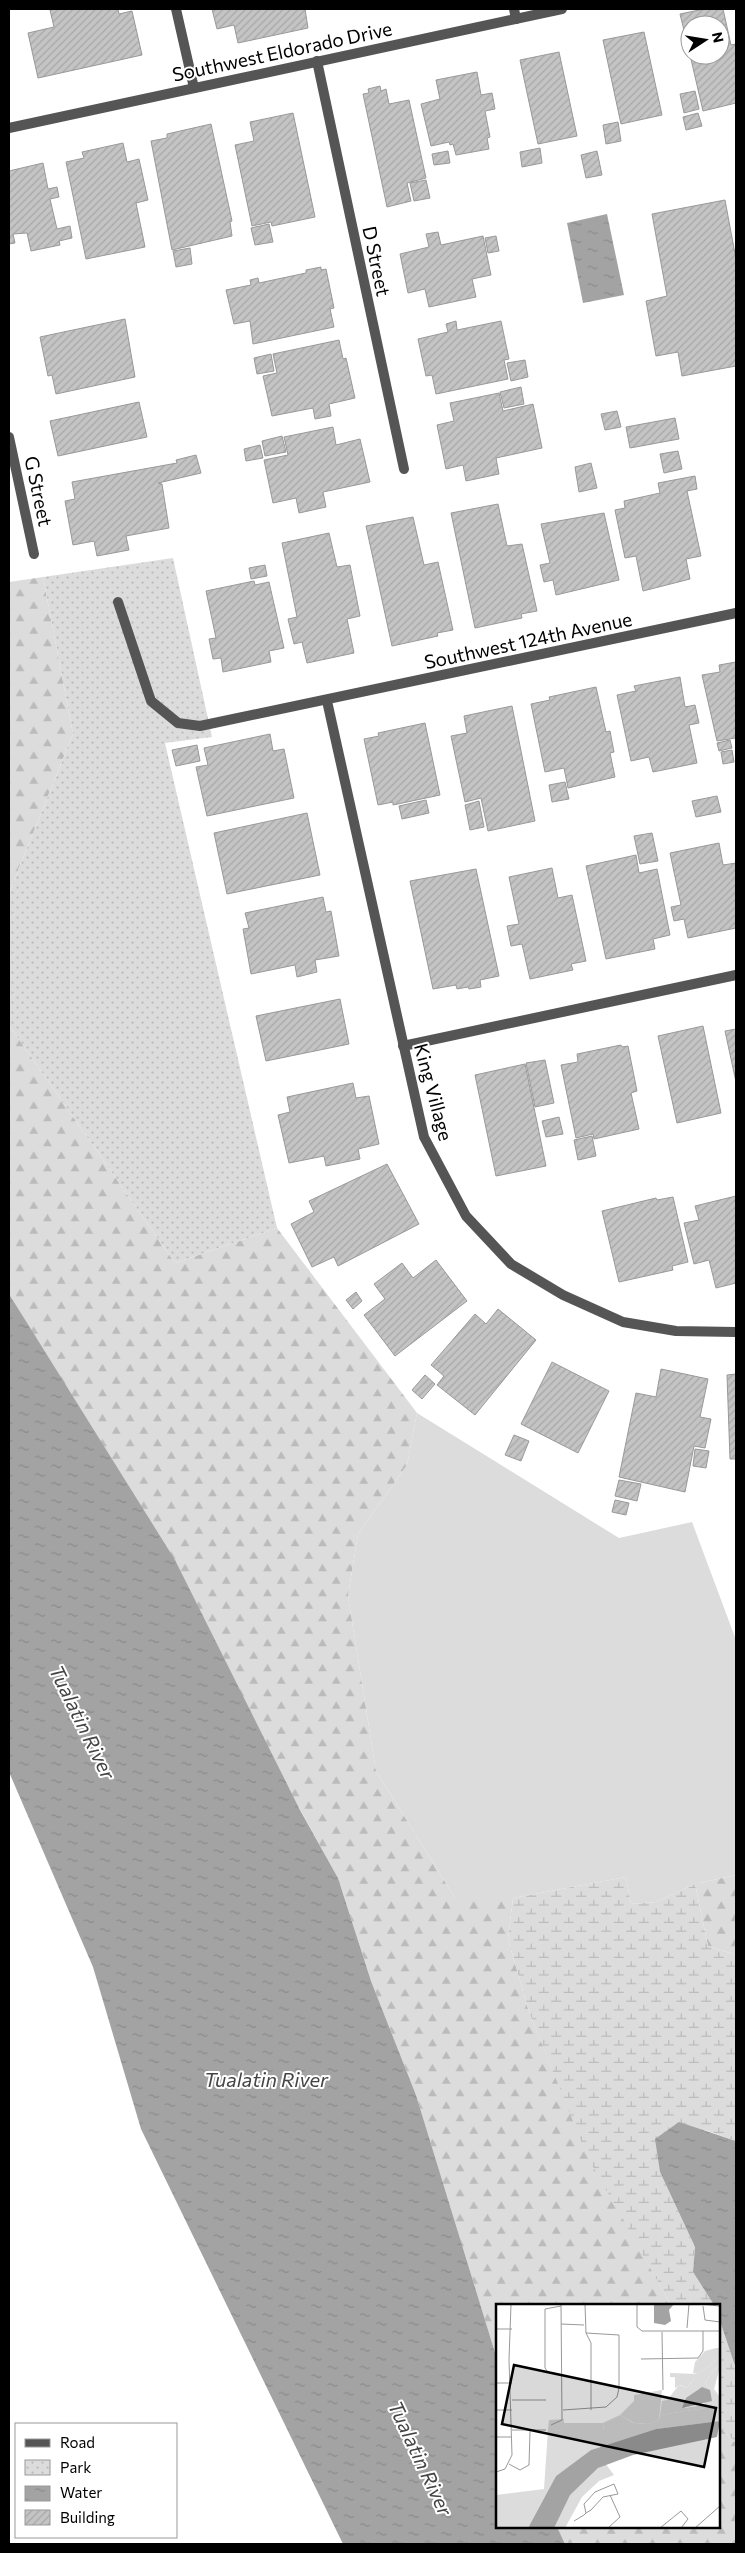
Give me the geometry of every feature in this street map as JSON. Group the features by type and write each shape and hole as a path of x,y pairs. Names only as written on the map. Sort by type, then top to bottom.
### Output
{"street":[{"path":"176,9 194,88"},
{"name":"Southwest Eldorado Drive","path":"9,128 317,61 515,14 562,9"},
{"name":"D Street","path":"317,61 404,469"},
{"name":"G Street","path":"9,437 34,554"},
{"name":"Southwest 124th Avenue","path":"118,602 151,701 178,723 200,726 327,701 736,613"},
{"name":"King Village","path":"327,701 424,1137 466,1216 511,1264 562,1295 623,1322 676,1331 736,1332"},
{"path":"403,1046 736,975"}],"green space":[{"path":"173,558 212,737 165,743 277,1228 175,1263 9,1025 9,893 73,734 43,577"},
{"path":"43,577 73,734 9,893 9,582"},
{"path":"9,1025 175,1263 277,1228 417,1413 407,1465 358,1534 348,1596 376,1771 455,1898 513,1898 508,1939 529,2012 588,2156 670,2304 496,2304 496,2356 416,2095 371,1981 338,1878 79,1410 9,1294"},
{"path":"417,1413 619,1538 692,1522 736,1640 736,1875 695,1884 656,1902 631,1904 626,1877 513,1898 455,1898 376,1771 348,1596 358,1534 407,1465"},
{"path":"736,1875 736,1955 708,1946 695,1884"},
{"path":"626,1877 631,1904 656,1902 695,1884 708,1946 736,1955 736,2141 705,2130 660,2172 695,2247 693,2272 713,2304 670,2304 587,2156 529,2012 508,1939 513,1898"},
{"path":"720,2321 736,2369 736,2443 720,2427"},
{"path":"720,2427 736,2443 736,2544 565,2544 557,2528 720,2528"}],"water":[{"path":"607,214 624,295 583,303 567,223"},
{"name":"Tualatin River","path":"9,1294 175,1560 300,1810 338,1878 371,1981 416,2095 496,2356 496,2528 557,2528 565,2544 343,2544 141,2129 93,1967 9,1772"},
{"path":"679,2122 736,2141 736,2369 720,2321 720,2304 713,2304 693,2272 695,2247 660,2172 655,2139"}],"building":[{"path":"118,9 119,14 132,11 142,55 38,78 28,33 54,27 50,10"},
{"path":"212,9 305,9 308,28 238,43 234,25 217,29"},
{"path":"704,9 723,9 724,15 680,15"},
{"path":"644,32 662,115 621,124 603,40"},
{"path":"730,40 731,45 736,44 736,103 703,111 692,65 730,65"},
{"path":"559,52 577,136 538,144 520,60"},
{"path":"477,72 481,95 492,93 495,109 485,111 490,137 487,138 489,149 456,155 453,144 450,145 449,142 431,146 421,104 440,99 436,80"},
{"path":"380,86 381,91 386,89 389,104 409,100 426,178 407,183 411,201 387,207 363,94 369,93 368,89"},
{"path":"695,91 699,109 684,113 680,94"},
{"path":"293,113 315,217 272,226 271,222 252,226 235,145 254,141 250,122"},
{"path":"698,113 702,126 686,130 683,117"},
{"path":"618,122 621,141 606,144 603,125"},
{"path":"211,124 232,221 230,222 232,236 172,250 151,141 167,138 167,134"},
{"path":"123,143 127,162 139,159 148,200 136,203 145,247 86,259 66,162 84,158 82,152"},
{"path":"540,148 542,163 522,167 520,152"},
{"path":"448,151 450,163 434,165 432,154"},
{"path":"597,151 602,175 586,178 581,155"},
{"path":"43,163 48,189 57,187 59,197 50,199 57,229 70,226 72,238 59,241 60,245 31,251 27,233 13,234 15,243 9,244 9,171"},
{"path":"426,180 430,198 414,201 410,183"},
{"path":"725,200 736,259 736,366 682,376 678,352 656,356 646,301 667,296 652,214"},
{"path":"269,224 273,242 255,245 251,228"},
{"path":"438,232 441,245 483,236 491,275 472,279 476,297 429,307 425,289 408,293 400,254 429,247 426,234"},
{"path":"496,236 499,251 488,253 485,238"},
{"path":"190,248 192,264 176,267 173,251"},
{"path":"321,267 321,270 326,269 334,308 330,309 334,327 253,344 250,321 234,324 226,290 251,285 250,280 258,278 259,283 306,273 306,270"},
{"path":"125,319 135,377 56,394 52,375 48,376 40,337"},
{"path":"456,321 457,330 501,321 509,359 504,360 508,379 436,394 432,375 426,376 418,339 448,332 446,324"},
{"path":"339,340 343,359 346,358 355,398 329,404 331,416 315,419 313,408 272,416 263,376 277,373 273,354"},
{"path":"271,354 274,371 257,374 254,358"},
{"path":"525,360 528,377 511,381 507,363"},
{"path":"521,387 524,404 504,408 500,392"},
{"path":"499,393 503,411 533,404 542,448 496,458 499,474 466,481 463,465 446,469 437,425 454,421 450,403"},
{"path":"139,402 147,437 58,456 50,421"},
{"path":"617,411 621,427 605,430 601,414"},
{"path":"675,418 679,439 630,448 626,427"},
{"path":"333,427 336,445 360,439 370,482 323,492 326,507 299,513 296,498 273,503 264,460 288,455 284,437"},
{"path":"282,436 286,452 265,456 262,441"},
{"path":"260,445 263,458 246,461 244,449"},
{"path":"678,451 682,469 664,473 660,454"},
{"path":"196,455 201,473 158,483 162,484 169,528 126,536 129,550 97,556 94,541 73,545 65,501 75,499 72,482 177,463 176,460"},
{"path":"591,463 597,488 579,492 575,467"},
{"path":"695,476 697,489 687,491 701,556 686,559 690,579 643,591 636,556 625,558 615,510 625,508 624,501 660,493 658,483"},
{"path":"498,504 507,546 522,544 537,611 521,614 522,618 475,628 451,513"},
{"path":"604,513 619,580 556,595 553,580 544,582 540,565 550,563 541,524"},
{"path":"413,517 424,565 438,562 453,630 437,633 438,636 392,646 366,526"},
{"path":"329,533 337,567 350,565 360,616 347,619 354,653 307,663 302,642 294,644 288,619 297,617 282,543"},
{"path":"265,565 267,576 251,579 249,568"},
{"path":"254,581 255,585 269,582 284,648 269,651 271,662 223,672 221,658 213,659 209,639 216,638 206,591"},
{"path":"736,662 736,738 717,741 702,675 720,672 719,665"},
{"path":"680,677 685,707 695,705 699,723 689,725 697,763 653,772 649,757 631,761 617,695 636,691 634,686"},
{"path":"596,687 606,732 610,731 614,752 610,753 615,777 568,788 564,768 545,772 531,704 550,700 549,697"},
{"path":"512,706 535,821 488,831 481,798 465,802 451,736 467,733 464,716"},
{"path":"425,723 440,795 393,805 393,802 378,805 364,739 379,736 378,733"},
{"path":"270,734 273,751 284,749 294,798 207,816 196,767 208,765 204,748"},
{"path":"730,740 732,748 719,751 717,743"},
{"path":"197,745 200,761 176,766 172,750"},
{"path":"732,750 734,762 723,764 721,752"},
{"path":"565,782 569,799 552,802 549,785"},
{"path":"717,796 721,812 696,817 692,801"},
{"path":"426,800 429,813 402,819 399,806"},
{"path":"479,801 484,827 470,830 465,805"},
{"path":"307,813 320,875 227,894 214,833"},
{"path":"652,833 658,861 640,864 634,836"},
{"path":"719,843 723,865 736,863 736,928 688,938 684,919 674,921 671,907 681,905 670,853"},
{"path":"636,855 639,873 657,869 670,935 653,939 655,949 606,959 586,866"},
{"path":"552,868 558,898 572,895 586,961 571,964 573,970 530,979 522,944 511,946 507,926 519,924 509,877"},
{"path":"476,869 499,976 480,980 481,987 457,989 456,985 433,989 410,881"},
{"path":"323,897 326,912 331,911 339,956 315,960 317,972 297,977 295,965 251,974 243,929 249,928 245,913"},
{"path":"340,999 349,1044 266,1061 256,1016"},
{"path":"703,1026 721,1113 677,1123 658,1036"},
{"path":"736,1029 736,1082 725,1031"},
{"path":"621,1045 622,1047 628,1046 637,1091 631,1093 639,1129 594,1139 593,1134 576,1138 561,1065 578,1062 577,1054"},
{"path":"545,1060 554,1103 535,1107 526,1063"},
{"path":"525,1064 546,1166 496,1176 475,1075"},
{"path":"353,1083 356,1098 369,1096 379,1144 358,1149 360,1159 326,1166 324,1156 289,1163 278,1115 290,1112 287,1097"},
{"path":"559,1117 563,1134 546,1137 542,1121"},
{"path":"592,1136 596,1156 578,1160 574,1140"},
{"path":"387,1164 419,1224 338,1266 334,1257 312,1267 291,1224 314,1212 309,1201"},
{"path":"736,1196 736,1283 716,1288 709,1260 694,1264 684,1223 699,1220 695,1206"},
{"path":"673,1197 688,1262 672,1266 673,1270 619,1282 602,1211 656,1198 657,1200"},
{"path":"436,1260 467,1301 395,1356 364,1315 385,1299 374,1284 402,1263 413,1278"},
{"path":"356,1292 362,1301 353,1309 346,1300"},
{"path":"498,1309 536,1340 475,1415 437,1385 444,1376 431,1365 475,1314 486,1324"},
{"path":"552,1362 609,1391 578,1453 521,1424"},
{"path":"661,1369 708,1379 700,1417 711,1419 705,1448 694,1446 685,1492 619,1477 636,1393 656,1397"},
{"path":"736,1374 736,1459 730,1459 727,1375"},
{"path":"425,1375 435,1384 422,1399 412,1390"},
{"path":"514,1435 529,1441 521,1461 505,1455"},
{"path":"695,1449 709,1451 706,1468 693,1466"},
{"path":"619,1480 641,1484 637,1501 615,1496"},
{"path":"615,1500 629,1503 626,1515 612,1512"}]}
